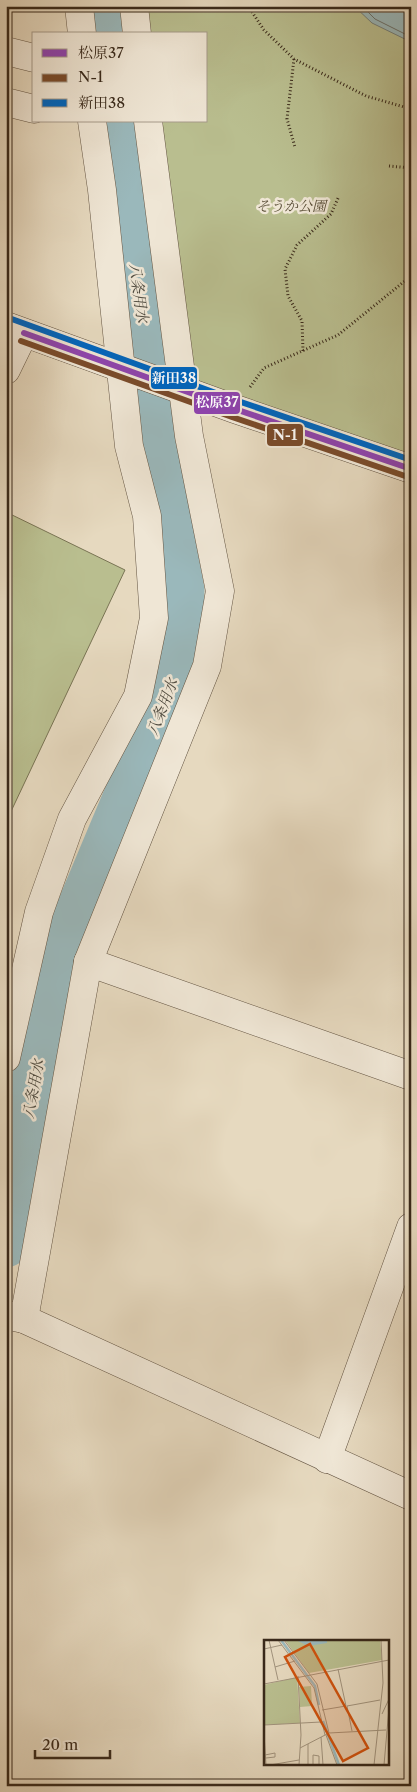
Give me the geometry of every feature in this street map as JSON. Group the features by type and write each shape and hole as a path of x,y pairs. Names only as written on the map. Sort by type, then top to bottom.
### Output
{"street":[{"path":"79,6 82,32"},
{"path":"134,6 137,32"},
{"path":"6,51 32,58"},
{"path":"6,102 32,108"},
{"path":"6,1058 39,912 72,819 138,696 154,618 147,516 129,446 123,368 102,190 89,122"},
{"path":"148,122 178,388 220,592 207,666 88,962 13,1317 411,1496"},
{"path":"6,370 15,330 411,469"},
{"path":"88,962 411,1076"},
{"path":"327,1459 411,1227"}],"path":[{"path":"248,6 264,30 294,59 366,96 411,109"},
{"path":"294,59 287,118 296,148"},
{"path":"389,166 411,168"},
{"path":"303,351 302,321 288,296 285,269 297,245 331,214 339,196"},
{"path":"234,408 264,368 338,336 411,276"}],"green space":[{"name":"そうか公園","path":"146,6 411,6 411,459 191,383 160,122 208,122 208,32 150,32"},
{"path":"6,512 125,570 6,822"}],"water":[{"path":"354,6 411,6 411,42 372,23"}],"waterway":[{"name":"八条用水","path":"100,6 104,32"},
{"name":"八条用水","path":"6,1245 50,986 77,913 175,679 181,633 182,590 170,526 116,122"}],"transit line":[{"name":"新田38","path":"9,318 238,401 411,460"},
{"name":"松原37","path":"24,333 235,409 411,469"},
{"name":"N-1","path":"21,341 232,417 408,477"}]}
